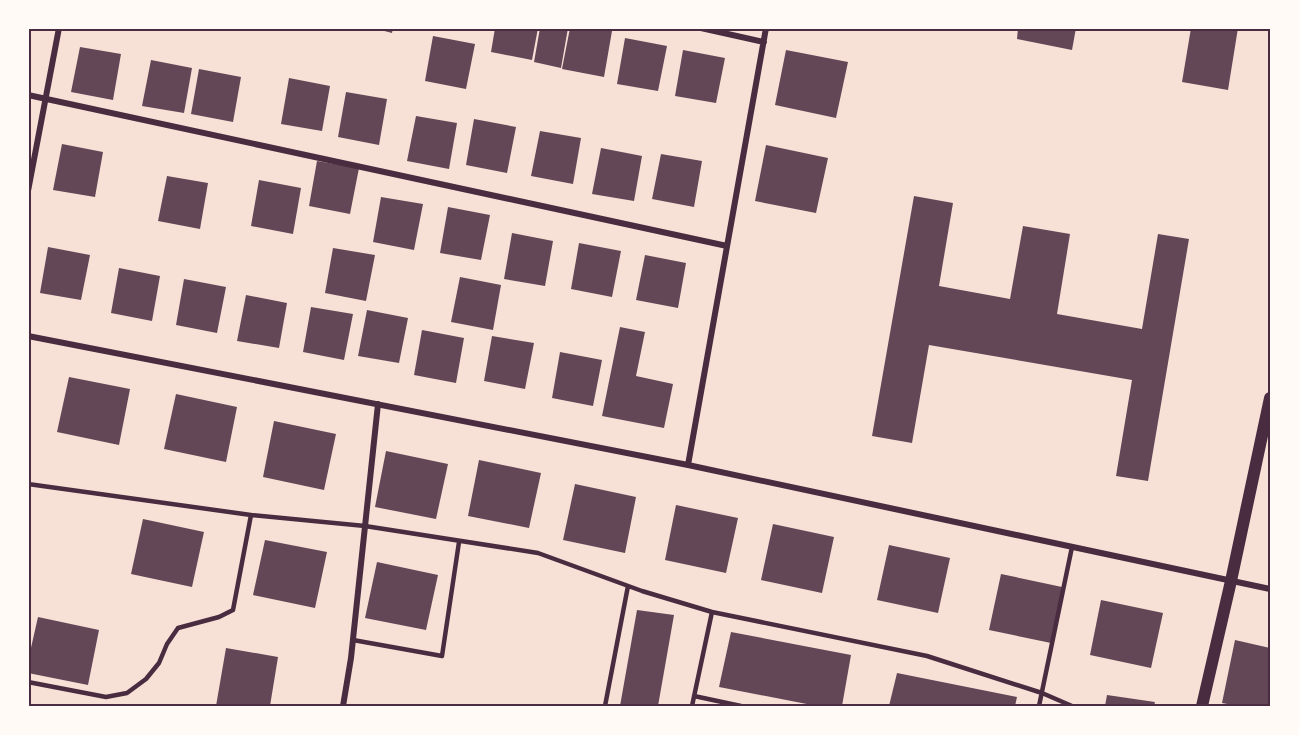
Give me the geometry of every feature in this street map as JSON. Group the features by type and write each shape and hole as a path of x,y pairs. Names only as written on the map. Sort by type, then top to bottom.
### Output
{"main road":[{"path":"1202,706 1270,398"}],"street":[{"path":"28,191 60,28"},
{"path":"701,28 764,42"},
{"path":"688,465 766,28"},
{"path":"28,95 727,246"},
{"path":"28,336 688,465 1270,589"},
{"path":"343,706 353,640 378,404"}],"lane":[{"path":"28,484 251,514 365,526 538,553 628,586 712,612 927,656 1042,693 1071,706"},
{"path":"28,682 106,697 127,693 146,679 159,663 167,644 178,628 219,617 233,610 251,514"},
{"path":"353,640 442,656 459,542"},
{"path":"1039,706 1072,547"},
{"path":"605,706 628,586"},
{"path":"692,706 712,612"},
{"path":"694,696 741,706"}],"building":[{"path":"373,28 393,28 392,33"},
{"path":"495,28 538,28 532,60 491,52"},
{"path":"540,28 568,28 561,68 534,62"},
{"path":"570,28 597,28 612,31 604,77 562,69"},
{"path":"1018,28 1076,28 1072,50 1017,39"},
{"path":"1191,28 1238,28 1228,90 1182,82"},
{"path":"433,36 475,44 466,89 425,81"},
{"path":"625,38 667,46 658,91 617,84"},
{"path":"80,47 121,54 113,100 71,92"},
{"path":"683,50 725,58 716,103 675,96"},
{"path":"786,50 848,62 836,118 775,105"},
{"path":"151,60 192,68 184,113 142,106"},
{"path":"199,69 241,77 233,122 191,114"},
{"path":"289,78 330,86 322,131 281,124"},
{"path":"346,92 387,99 379,145 338,137"},
{"path":"416,116 457,123 449,169 407,161"},
{"path":"474,119 516,127 507,173 466,165"},
{"path":"540,131 581,138 573,184 531,176"},
{"path":"62,144 103,152 95,197 53,190"},
{"path":"766,145 828,158 816,213 755,201"},
{"path":"601,148 642,156 634,201 592,194"},
{"path":"661,154 702,161 694,207 652,199"},
{"path":"317,161 359,168 350,214 309,206"},
{"path":"167,176 208,183 200,229 158,221"},
{"path":"259,180 301,188 293,234 251,226"},
{"path":"914,196 953,203 939,286 1010,299 1023,226 1070,234 1057,314 1142,329 1158,234 1189,239 1148,481 1116,476 1132,380 929,345 912,443 872,436"},
{"path":"381,197 423,204 414,250 373,242"},
{"path":"448,207 490,215 481,260 440,253"},
{"path":"512,233 553,241 545,286 504,279"},
{"path":"579,243 621,251 612,297 571,289"},
{"path":"48,247 90,255 81,300 40,293"},
{"path":"333,248 375,255 366,301 325,293"},
{"path":"645,255 686,263 678,308 636,300"},
{"path":"119,268 160,276 152,321 111,313"},
{"path":"460,277 501,285 493,330 451,322"},
{"path":"184,279 226,287 217,333 176,325"},
{"path":"246,295 287,303 279,348 237,341"},
{"path":"311,307 353,314 344,360 303,352"},
{"path":"367,310 408,318 399,363 358,356"},
{"path":"620,327 645,332 636,376 673,384 664,428 602,416"},
{"path":"422,330 464,338 456,383 414,375"},
{"path":"492,336 534,343 525,389 484,381"},
{"path":"560,352 602,360 593,406 552,398"},
{"path":"69,377 130,389 119,445 57,432"},
{"path":"176,394 237,407 226,462 164,449"},
{"path":"274,421 336,434 324,490 263,477"},
{"path":"386,451 448,464 436,519 375,507"},
{"path":"479,460 541,473 529,528 468,516"},
{"path":"575,484 636,497 625,553 563,540"},
{"path":"676,505 738,518 726,573 665,560"},
{"path":"143,519 204,532 192,587 131,574"},
{"path":"773,524 834,537 822,593 761,580"},
{"path":"265,540 327,552 315,608 253,595"},
{"path":"889,545 950,558 938,613 877,600"},
{"path":"377,562 438,575 426,630 365,618"},
{"path":"1001,574 1062,587 1051,643 989,630"},
{"path":"1101,600 1163,613 1151,668 1090,655"},
{"path":"637,610 674,615 658,706 620,706"},
{"path":"38,617 99,630 88,685 28,673 28,661"},
{"path":"731,632 851,655 842,706 817,706 719,687"},
{"path":"1235,640 1270,648 1270,706 1238,706 1222,703"},
{"path":"226,648 278,657 270,706 216,706"},
{"path":"897,673 1017,697 1015,706 889,706"},
{"path":"1107,695 1155,702 1154,706 1105,706"}]}
